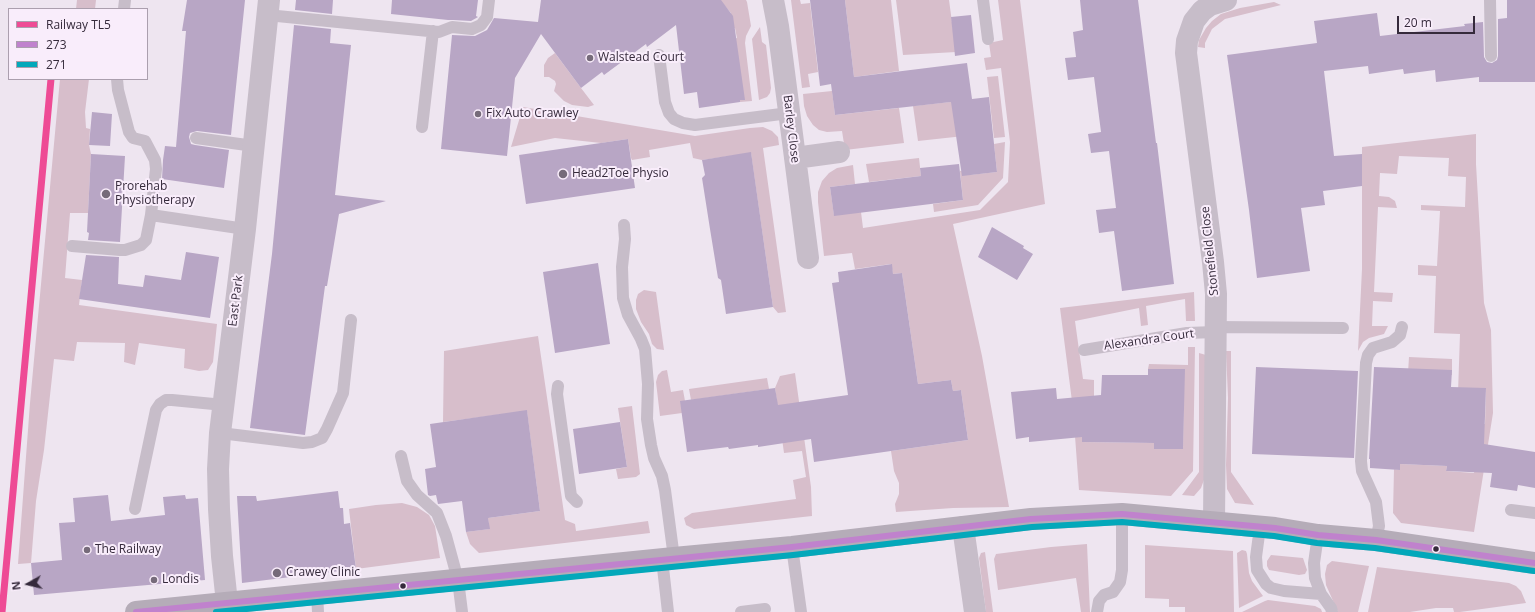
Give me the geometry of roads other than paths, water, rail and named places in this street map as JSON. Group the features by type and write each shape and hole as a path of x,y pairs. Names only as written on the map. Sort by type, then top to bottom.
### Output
{"main road":[{"path":"136,612 227,603 318,603 458,580 668,558 792,547 1053,517 1122,514 1214,522 1318,535 1376,540 1535,563"}],"street":[{"name":"Barley Close","path":"773,0 778,26 808,258"},
{"name":"Stonefield Close","path":"1214,522 1216,294 1186,53 1187,41 1194,20 1210,5 1226,0"},
{"name":"East Park","path":"227,603 219,509 218,469 220,433 245,228 268,8"},
{"path":"795,158 839,152"},
{"path":"963,527 975,612"}],"lane":[{"path":"268,8 439,32 452,27 476,28 484,22 487,17 489,0"},
{"path":"983,0 988,39"},
{"path":"1490,0 1491,56"},
{"path":"422,127 433,31"},
{"path":"659,55 665,102 669,113 674,119 683,124 696,125 789,113"},
{"path":"72,246 125,250 141,244 146,240 151,215 156,160 145,141 133,138 129,132 118,90 117,80"},
{"path":"196,138 254,146"},
{"path":"151,215 245,228"},
{"path":"624,225 625,239 622,275 623,298 628,315 645,349 648,384 646,408 648,432 654,458 662,476 665,490 668,558 668,612"},
{"path":"220,433 303,443 312,442 322,438 343,393 351,320"},
{"path":"1376,540 1379,526 1376,502 1362,471 1361,461 1366,363 1368,355 1373,348 1392,342 1400,335 1402,327"},
{"name":"Alexandra Court","path":"1084,350 1215,329 1343,328"},
{"path":"558,386 557,394 571,496 577,502"},
{"path":"135,509 156,410 160,404 166,400 172,400 224,406"},
{"path":"401,456 407,481 417,495 437,513 446,536 458,580 462,612"},
{"path":"1511,510 1535,514"},
{"path":"1097,612 1099,601 1104,595 1113,592 1120,582 1122,570 1122,514"},
{"path":"1260,527 1256,558 1257,570 1266,584 1271,588 1284,591 1321,594"},
{"path":"1318,535 1314,564 1315,578 1321,594 1331,608 1332,612"},
{"path":"792,547 800,612"},
{"path":"741,612 765,609"}],"rail line":[{"name":"TL5","path":"2,612 51,80"}],"place":[{"name":"Walstead Court","path":"590,58"},
{"name":"Fix Auto Crawley","path":"478,114"},
{"name":"Head2Toe Physio","path":"563,174"},
{"name":"Prorehab Physiotherapy","path":"106,194"},
{"name":"The Railway","path":"87,550"},
{"name":"Crawey Clinic","path":"277,573"},
{"name":"Londis","path":"154,580"}]}
